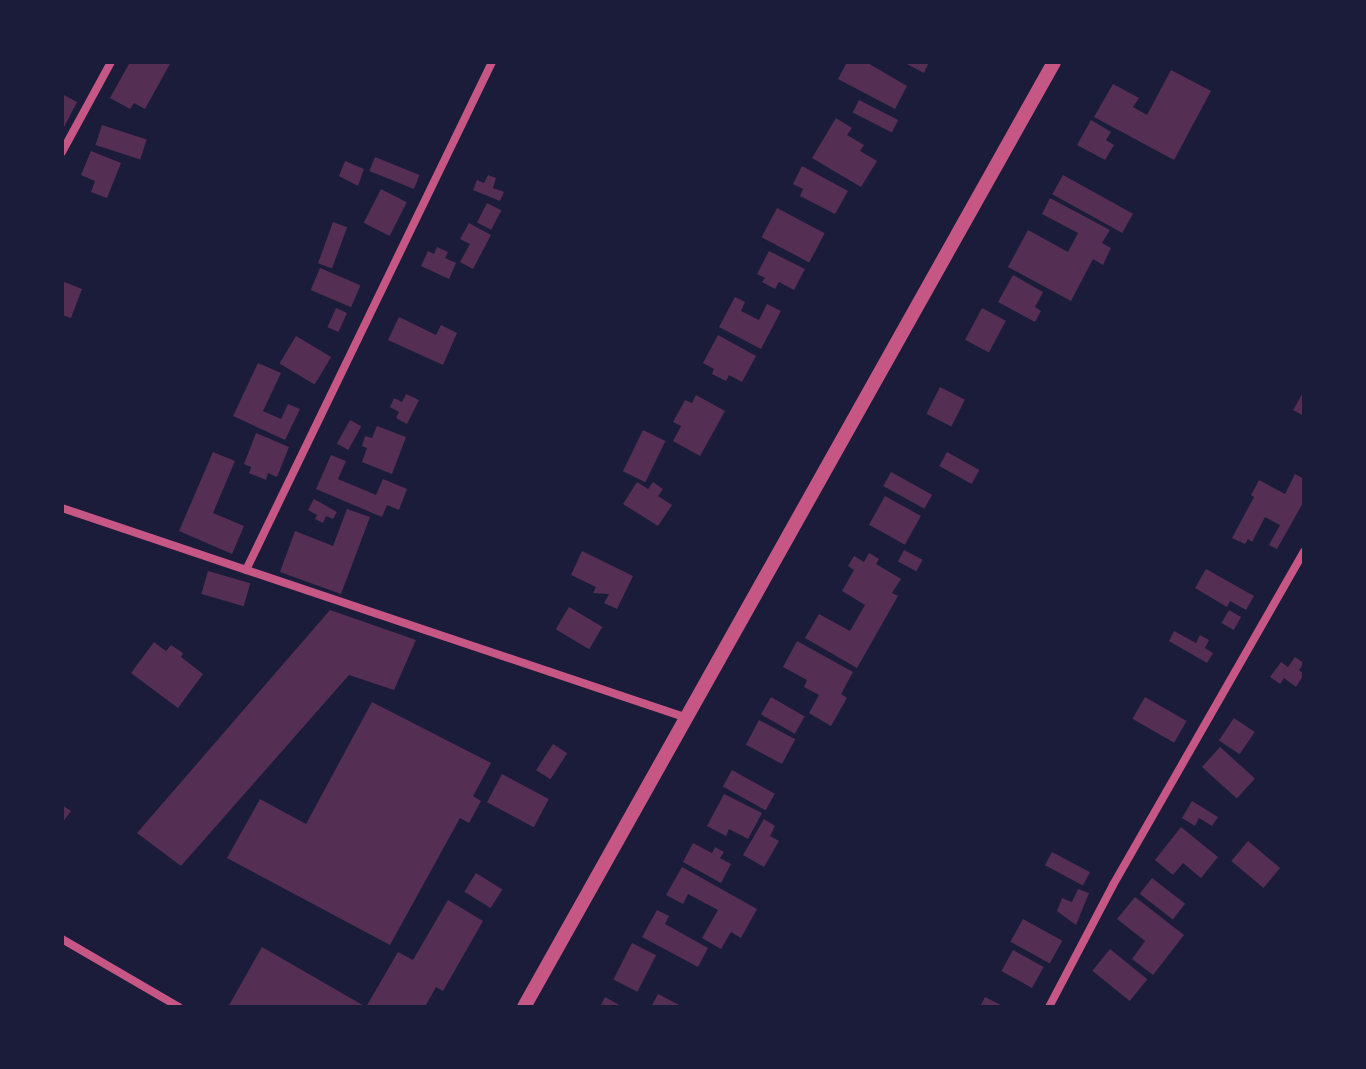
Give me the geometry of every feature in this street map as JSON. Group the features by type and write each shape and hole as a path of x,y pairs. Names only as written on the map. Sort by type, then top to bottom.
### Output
{"street":[{"path":"62,152 111,62"},
{"path":"246,570 492,62"},
{"path":"524,1007 1054,62"},
{"path":"62,508 684,717"},
{"path":"1049,1007 1113,885 1304,552"},
{"path":"62,939 179,1007"}],"building":[{"path":"130,62 171,62 145,109 134,103 130,109 110,98"},
{"path":"847,62 866,62 907,86 895,109 838,79"},
{"path":"903,62 929,62 924,73"},
{"path":"1171,70 1211,91 1174,160 1094,117 1113,84 1139,98 1133,107 1147,115"},
{"path":"62,94 77,102 62,131"},
{"path":"859,100 898,120 892,132 853,112"},
{"path":"836,118 852,128 847,135 864,145 860,151 877,161 861,187 812,158"},
{"path":"1091,120 1111,132 1106,140 1114,145 1105,160 1077,145"},
{"path":"102,125 147,140 140,159 96,145"},
{"path":"91,151 121,163 107,198 91,192 95,181 81,175"},
{"path":"375,157 420,175 414,189 369,171"},
{"path":"345,161 364,169 358,186 339,176"},
{"path":"802,166 848,191 835,214 800,196 803,189 793,184"},
{"path":"488,175 496,178 493,188 504,192 500,201 473,190 477,180 484,183"},
{"path":"1063,175 1133,214 1122,233 1052,194"},
{"path":"381,189 407,202 390,236 364,223"},
{"path":"1050,198 1110,230 1102,243 1111,248 1103,265 1093,259 1071,301 1008,267 1028,230 1068,252 1078,233 1042,214"},
{"path":"487,203 501,210 491,230 477,223"},
{"path":"777,208 825,233 809,262 762,237"},
{"path":"333,222 347,227 332,268 318,263"},
{"path":"469,223 491,235 473,269 460,262 470,244 460,239"},
{"path":"437,247 448,252 445,258 456,263 449,279 421,266 428,251 434,254"},
{"path":"769,251 805,269 794,290 779,282 775,289 762,282 765,278 757,274"},
{"path":"320,268 361,285 351,307 311,290"},
{"path":"1013,275 1043,292 1035,307 1041,311 1035,322 998,302"},
{"path":"62,281 82,289 71,318 62,315"},
{"path":"735,297 745,302 741,311 759,320 767,304 781,311 761,349 719,327"},
{"path":"336,308 347,313 338,332 327,327"},
{"path":"982,308 1006,321 989,352 965,340"},
{"path":"399,317 436,335 441,325 457,333 443,365 388,340"},
{"path":"718,335 756,356 742,382 729,375 726,381 712,374 714,369 703,363"},
{"path":"296,336 331,357 315,385 280,363"},
{"path":"258,363 281,373 263,411 281,419 288,404 300,409 285,440 233,416"},
{"path":"940,387 965,400 951,426 926,414"},
{"path":"1304,391 1304,416 1293,410"},
{"path":"406,394 419,400 407,424 396,418 399,412 390,407 394,398 402,402"},
{"path":"696,395 725,411 700,456 673,441 681,426 673,422 685,400 692,403"},
{"path":"350,420 361,426 348,450 337,444"},
{"path":"377,426 406,437 392,474 362,462 367,448 362,446 365,436 372,438"},
{"path":"643,430 665,441 645,482 623,471"},
{"path":"256,433 289,447 277,477 268,473 266,480 249,473 251,467 244,464"},
{"path":"213,452 235,461 213,513 244,526 232,554 179,531"},
{"path":"947,452 979,470 972,484 939,466"},
{"path":"331,455 346,461 338,479 376,495 383,479 407,489 399,510 387,505 382,517 316,489"},
{"path":"891,472 932,495 924,509 883,486"},
{"path":"1295,474 1304,479 1304,501 1277,549 1269,545 1280,525 1265,517 1252,542 1248,539 1245,544 1232,538 1254,497 1251,495 1259,480 1285,494"},
{"path":"637,482 648,489 653,482 663,489 658,496 672,505 658,526 623,504"},
{"path":"885,496 921,516 905,545 869,525"},
{"path":"314,499 337,512 333,519 326,516 323,523 315,519 317,515 308,510"},
{"path":"347,509 370,517 341,594 280,572 295,531 333,546"},
{"path":"904,550 923,560 916,571 898,561"},
{"path":"582,551 633,576 617,609 604,603 609,594 593,593 596,587 571,575"},
{"path":"869,553 879,559 876,564 901,579 892,593 898,596 857,668 805,638 819,614 850,631 865,605 842,591 854,570 848,566 854,556 864,562"},
{"path":"1206,569 1254,596 1246,610 1230,601 1227,607 1195,588"},
{"path":"208,571 250,583 244,606 201,594"},
{"path":"569,607 602,627 589,649 556,629"},
{"path":"330,610 416,640 394,690 349,675 181,866 137,833"},
{"path":"1229,610 1241,617 1234,630 1222,623"},
{"path":"1174,631 1196,643 1200,635 1209,640 1205,648 1213,653 1207,663 1169,641"},
{"path":"797,641 853,672 841,694 847,698 831,726 809,713 819,695 804,687 807,680 783,667"},
{"path":"154,642 166,651 171,645 203,674 178,708 131,673"},
{"path":"1295,657 1304,663 1299,670 1304,674 1296,687 1284,678 1280,684 1270,677 1281,662 1288,667"},
{"path":"771,697 805,716 795,734 761,714"},
{"path":"1145,697 1187,721 1174,743 1132,719"},
{"path":"372,702 491,763 473,796 481,801 469,823 460,818 390,945 227,858 260,799 306,824"},
{"path":"1234,718 1255,732 1240,754 1219,740"},
{"path":"759,720 795,739 782,764 746,745"},
{"path":"553,744 567,753 550,779 536,770"},
{"path":"1220,747 1255,778 1237,799 1202,767"},
{"path":"732,770 775,794 766,810 723,787"},
{"path":"502,774 549,799 534,827 487,802"},
{"path":"724,794 762,813 748,839 729,829 726,836 707,826"},
{"path":"1192,801 1218,817 1212,826 1199,818 1195,826 1182,818"},
{"path":"62,805 71,811 62,823"},
{"path":"764,819 775,826 770,836 779,841 764,867 743,855"},
{"path":"1181,827 1218,857 1201,878 1183,863 1173,875 1155,860"},
{"path":"1248,841 1280,868 1263,888 1231,861"},
{"path":"693,843 712,853 715,847 724,852 720,858 731,864 721,883 683,862"},
{"path":"1052,852 1090,872 1083,885 1045,865"},
{"path":"682,867 757,909 741,938 731,932 721,949 702,938 718,910 688,894 683,904 666,895"},
{"path":"476,873 502,889 491,908 464,892"},
{"path":"1152,878 1185,904 1173,920 1140,894"},
{"path":"1078,889 1089,893 1076,925 1057,911 1062,898 1072,902"},
{"path":"1135,897 1184,935 1153,975 1132,959 1145,941 1117,919"},
{"path":"448,900 483,921 443,991 436,987 425,1007 366,1007 398,952 413,960"},
{"path":"657,910 669,916 665,924 708,948 698,967 642,937"},
{"path":"1023,919 1062,941 1050,964 1010,942"},
{"path":"632,943 656,955 637,992 613,980"},
{"path":"262,947 366,1007 228,1007"},
{"path":"1110,949 1147,979 1130,1001 1092,971"},
{"path":"1013,950 1044,967 1032,988 1001,971"},
{"path":"658,994 683,1007 651,1007"},
{"path":"605,997 623,1007 600,1007"},
{"path":"985,997 1005,1007 980,1007"}]}
